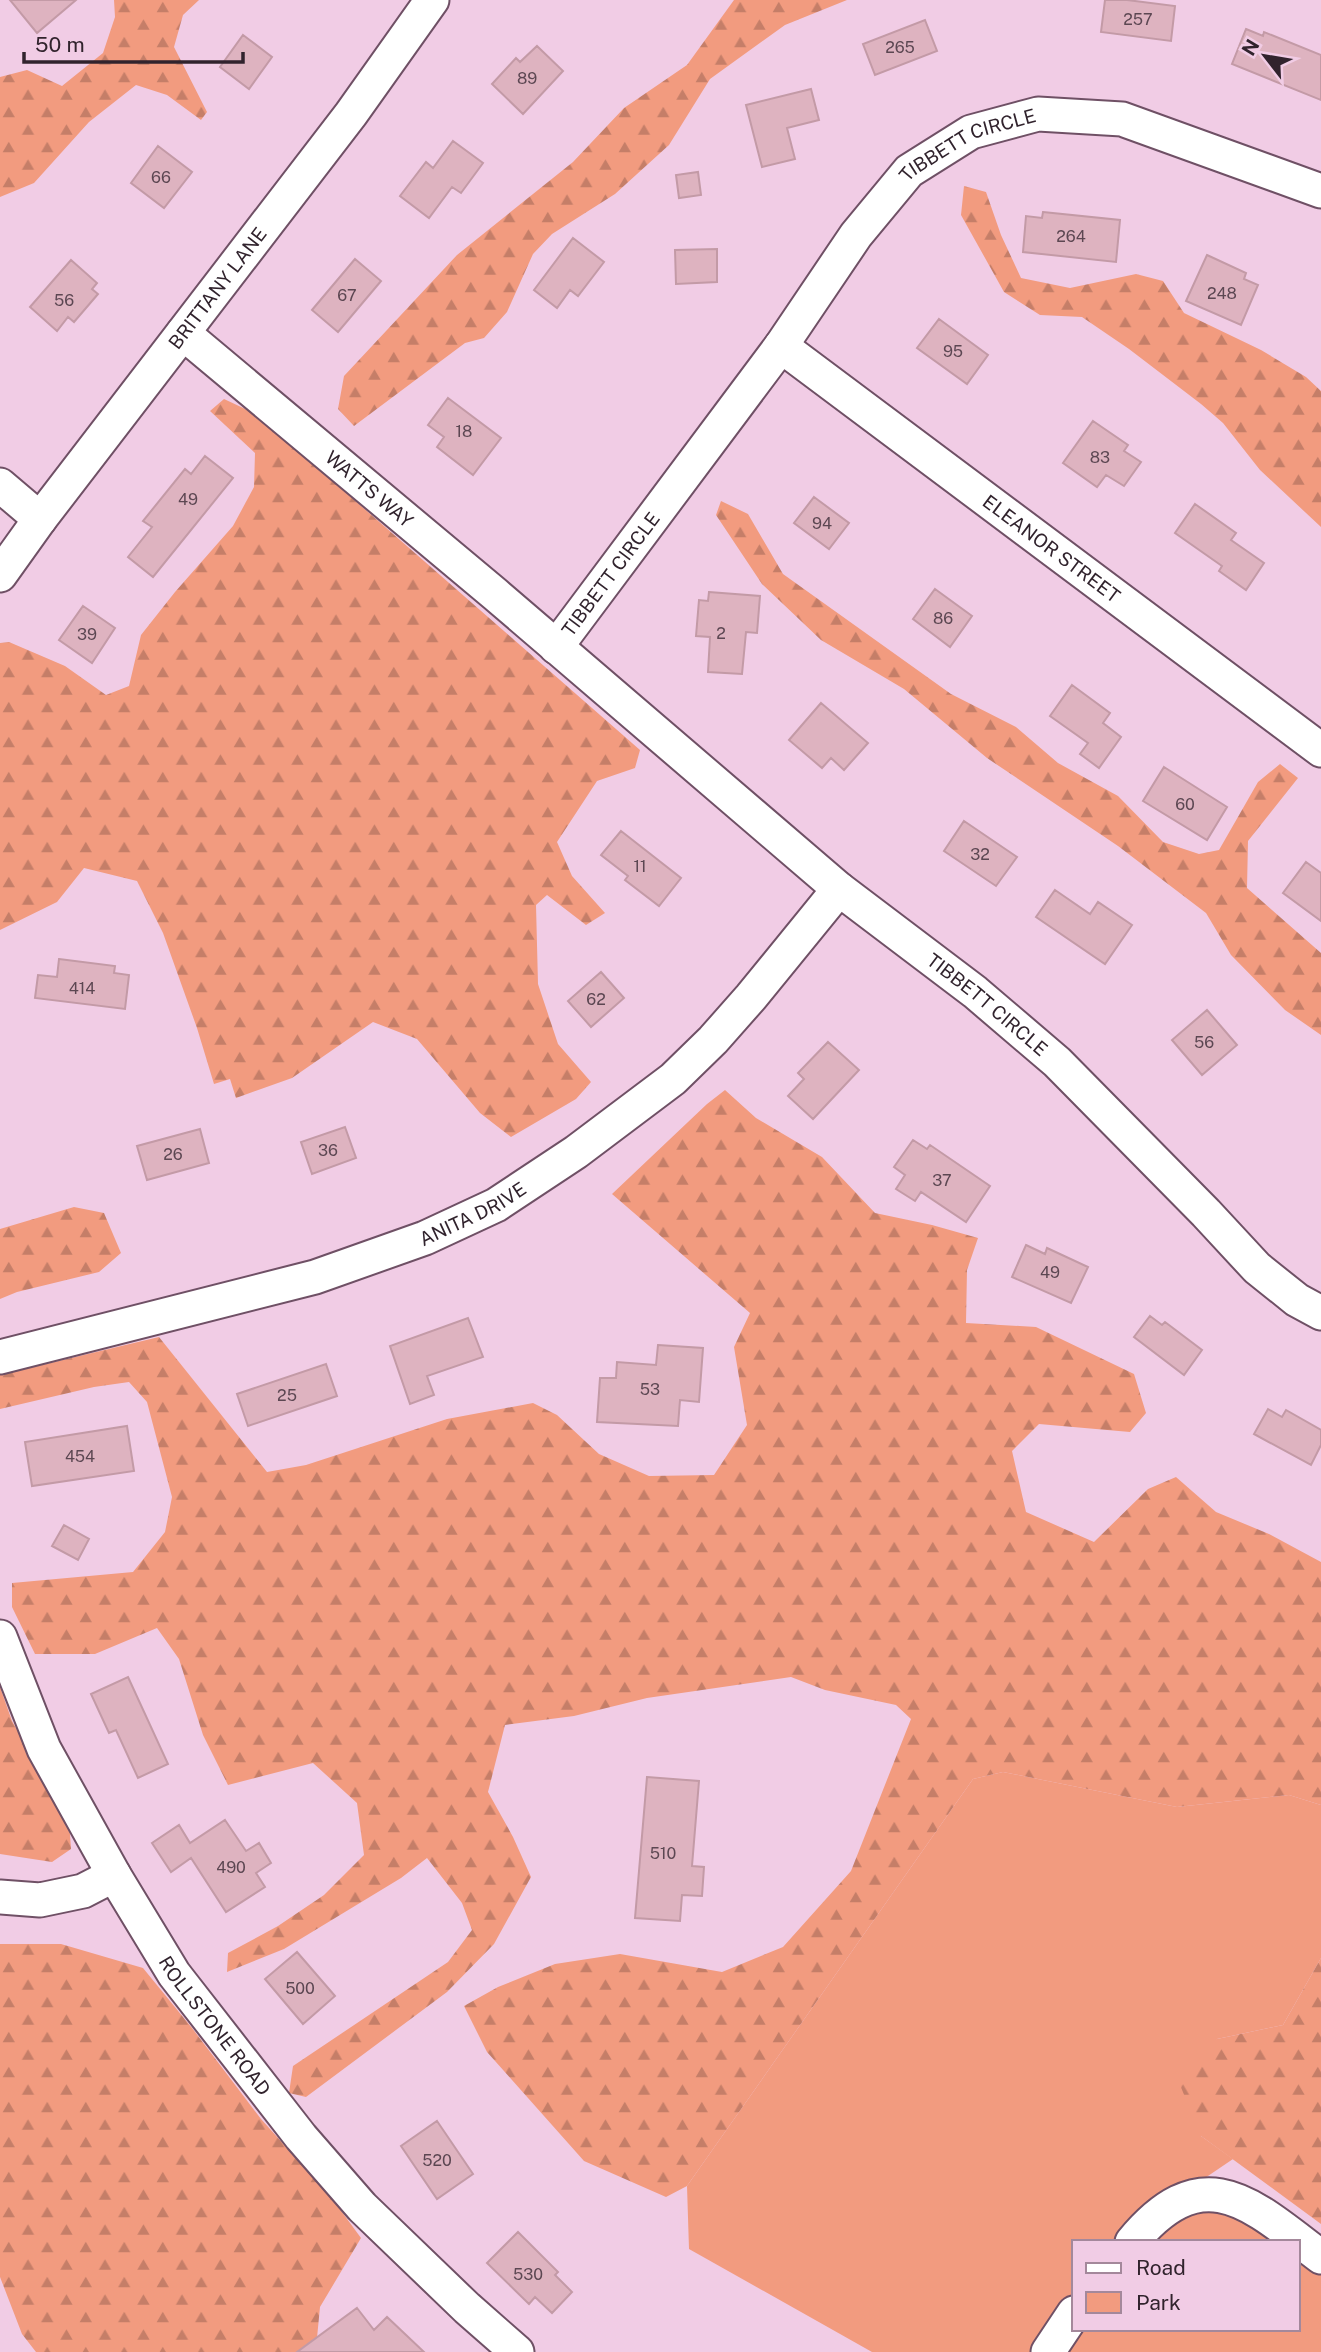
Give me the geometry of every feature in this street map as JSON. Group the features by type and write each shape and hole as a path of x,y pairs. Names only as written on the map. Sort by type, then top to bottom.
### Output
{"street":[{"name":"BRITTANY LANE","path":"0,575 351,114 432,0"},
{"name":"TIBBETT CIRCLE","path":"1321,191 1122,119 1038,114 971,132 909,171 856,235 781,346 556,647 839,888 975,992 1057,1062 1257,1268 1297,1300 1321,1313"},
{"name":"WATTS WAY","path":"183,333 556,647"},
{"name":"ELEANOR STREET","path":"781,346 1321,750"},
{"path":"0,485 40,519"},
{"name":"ANITA DRIVE","path":"0,1357 315,1277 416,1242 496,1205 576,1152 673,1079 713,1040 751,997 839,888"},
{"name":"ROLLSTONE ROAD","path":"0,1637 44,1749 114,1875 174,1974 318,2158 362,2207 517,2352"},
{"path":"0,1897 40,1900 83,1891 114,1875"},
{"path":"1134,2240 1169,2208 1198,2194 1230,2196 1260,2211 1298,2240"},
{"path":"1300,2241 1321,2257"},
{"path":"1048,2352 1072,2316"}],"green space":[{"path":"114,0 199,0 183,15 174,47 207,112 201,120 167,95 136,85 89,122 34,183 0,197 0,77 27,70 62,86 103,53 115,17"},
{"path":"734,0 847,0 785,25 710,79 669,145 615,194 552,234 533,254 507,312 484,338 465,343 354,426 338,409 344,376 457,255 573,162 624,108 687,65"},
{"path":"964,186 986,192 1001,235 1021,278 1070,288 1136,274 1163,281 1184,313 1261,350 1306,377 1321,391 1321,527 1260,470 1223,423 1129,349 1082,317 1040,315 1004,292 961,215"},
{"path":"224,399 256,414 640,750 635,768 597,781 557,842 572,876 605,913 586,925 547,895 536,905 538,984 558,1044 591,1082 576,1099 511,1137 480,1113 417,1039 373,1022 292,1078 236,1098 230,1079 214,1084 163,933 137,881 84,868 57,902 0,930 0,643 9,642 65,666 106,695 129,686 141,635 233,526 254,487 255,453 210,411"},
{"path":"721,501 748,514 783,574 951,694 1016,727 1058,763 1118,796 1163,842 1199,854 1219,850 1258,782 1280,764 1298,778 1248,841 1247,888 1321,953 1321,1035 1285,1010 1231,955 1206,913 1118,846 987,758 904,689 821,640 762,584 716,515"},
{"path":"725,1090 756,1118 822,1157 875,1213 978,1238 967,1270 966,1323 1036,1327 1134,1374 1146,1413 1130,1432 1039,1424 1012,1451 1026,1512 1094,1542 1148,1489 1176,1477 1216,1512 1269,1534 1321,1562 1321,1805 1289,1795 1177,1807 1003,1772 973,1779 687,2186 666,2197 584,2161 487,2052 464,2006 498,1987 555,1964 620,1954 722,1972 783,1947 851,1871 911,1719 896,1705 825,1690 791,1677 647,1698 574,1716 505,1725 488,1792 531,1877 494,1944 447,1992 306,2097 289,2093 293,2066 448,1962 472,1930 462,1903 427,1858 401,1878 284,1949 227,1972 228,1953 278,1926 324,1895 364,1855 357,1803 313,1763 228,1785 203,1735 179,1659 157,1628 95,1654 35,1654 12,1607 12,1583 133,1572 165,1532 172,1497 147,1402 129,1382 94,1387 0,1409 0,1375 159,1337 267,1472 306,1465 447,1419 533,1403 557,1415 599,1454 649,1476 714,1475 747,1425 734,1347 750,1313 612,1194"},
{"path":"74,1207 104,1213 121,1253 99,1272 17,1292 0,1299 0,1229"},
{"path":"0,1687 12,1721 69,1820 71,1849 52,1862 0,1854"},
{"path":"1003,1772 1177,1807 1289,1795 1321,1805 1321,1958 1283,2025 1217,2039 1201,2136 1233,2159 1117,2240 1072,2240 1072,2300 1033,2352 872,2352 689,2249 687,2186 973,1779"},
{"path":"0,1944 61,1944 143,1968 261,2119 331,2197 361,2238 320,2307 317,2338 297,2352 36,2352 22,2334 0,2277"},
{"path":"1321,1958 1321,2224 1201,2136 1178,2080 1217,2039 1283,2025"},
{"path":"1213,2204 1278,2240 1149,2240 1182,2213"},
{"path":"1300,2256 1321,2272 1321,2352 1064,2352 1080,2331 1300,2331"}],"building":[{"path":"10,0 76,0 37,33"},
{"path":"1105,0 1175,6 1171,41 1101,32"},
{"path":"925,20 937,51 875,75 863,44"},
{"path":"1246,29 1263,36 1264,32 1321,55 1321,100 1232,64"},
{"path":"243,35 272,57 249,89 220,67"},
{"path":"537,46 563,71 523,114 492,84 516,58 520,62"},
{"path":"811,89 819,120 787,128 795,159 762,167 746,105"},
{"path":"453,141 483,163 461,193 452,187 429,218 400,196 426,162 433,168"},
{"path":"158,146 192,172 164,208 131,183"},
{"path":"698,172 701,195 679,198 676,175"},
{"path":"1043,212 1120,220 1116,262 1023,252 1026,216 1042,218"},
{"path":"573,238 604,262 578,296 570,290 557,308 534,290"},
{"path":"717,249 717,282 676,284 675,250"},
{"path":"1207,255 1246,273 1244,279 1258,285 1241,325 1186,301"},
{"path":"355,259 381,281 338,332 312,310"},
{"path":"71,260 97,283 92,289 98,294 74,322 68,317 57,331 30,307"},
{"path":"939,319 988,355 967,384 917,348"},
{"path":"448,398 501,438 473,475 437,447 444,437 428,425"},
{"path":"1093,421 1128,445 1124,451 1141,462 1124,486 1106,475 1097,487 1063,463"},
{"path":"205,456 233,478 153,577 128,557 152,527 143,521 185,469 191,474"},
{"path":"814,497 849,523 829,549 794,523"},
{"path":"1195,504 1236,533 1231,540 1264,563 1246,590 1219,571 1222,566 1175,533"},
{"path":"935,589 972,616 950,647 913,619"},
{"path":"709,592 760,596 757,633 746,632 742,674 708,672 710,637 696,636 699,600 708,601"},
{"path":"83,606 115,628 92,663 59,640"},
{"path":"1072,685 1110,713 1103,723 1121,737 1099,768 1080,754 1088,743 1050,716"},
{"path":"821,703 868,743 844,770 831,758 822,768 789,740"},
{"path":"1164,767 1227,807 1207,840 1143,801"},
{"path":"964,821 1017,857 996,886 944,851"},
{"path":"621,831 681,878 659,906 625,880 628,876 601,855"},
{"path":"1306,862 1321,873 1321,921 1283,893"},
{"path":"1055,890 1090,914 1098,902 1132,925 1105,964 1036,917"},
{"path":"59,959 115,966 114,973 129,975 125,1009 35,998 38,975 57,977"},
{"path":"601,972 624,998 591,1027 568,1001"},
{"path":"1207,1010 1237,1045 1202,1075 1172,1040"},
{"path":"828,1042 859,1070 813,1119 788,1096 804,1079 798,1073"},
{"path":"345,1127 356,1158 312,1174 301,1142"},
{"path":"200,1129 209,1163 147,1180 137,1146"},
{"path":"913,1140 927,1149 930,1145 990,1186 966,1222 921,1192 915,1201 896,1189 905,1175 894,1167"},
{"path":"1026,1245 1045,1254 1047,1248 1088,1267 1071,1303 1012,1277"},
{"path":"1150,1316 1162,1325 1165,1322 1202,1350 1184,1375 1134,1337"},
{"path":"468,1318 483,1357 427,1376 434,1395 410,1404 390,1346"},
{"path":"658,1345 703,1348 699,1402 680,1400 678,1426 597,1422 600,1378 616,1378 617,1362 656,1365"},
{"path":"326,1364 337,1396 248,1426 237,1394"},
{"path":"1268,1409 1282,1417 1286,1410 1321,1430 1321,1445 1311,1465 1254,1434"},
{"path":"127,1426 134,1471 32,1486 25,1442"},
{"path":"64,1525 89,1539 78,1560 52,1546"},
{"path":"128,1677 168,1764 138,1778 116,1730 109,1733 91,1694"},
{"path":"647,1777 699,1781 692,1866 704,1867 702,1896 682,1895 680,1921 635,1918"},
{"path":"225,1820 246,1851 259,1843 271,1863 256,1873 265,1887 226,1912 191,1858 171,1872 152,1843 179,1825 190,1843"},
{"path":"297,1952 335,1996 303,2024 265,1979"},
{"path":"437,2121 473,2174 437,2199 401,2146"},
{"path":"518,2232 558,2272 555,2275 572,2292 552,2313 535,2297 529,2304 487,2263"},
{"path":"357,2308 374,2330 387,2317 424,2352 297,2352"}]}
